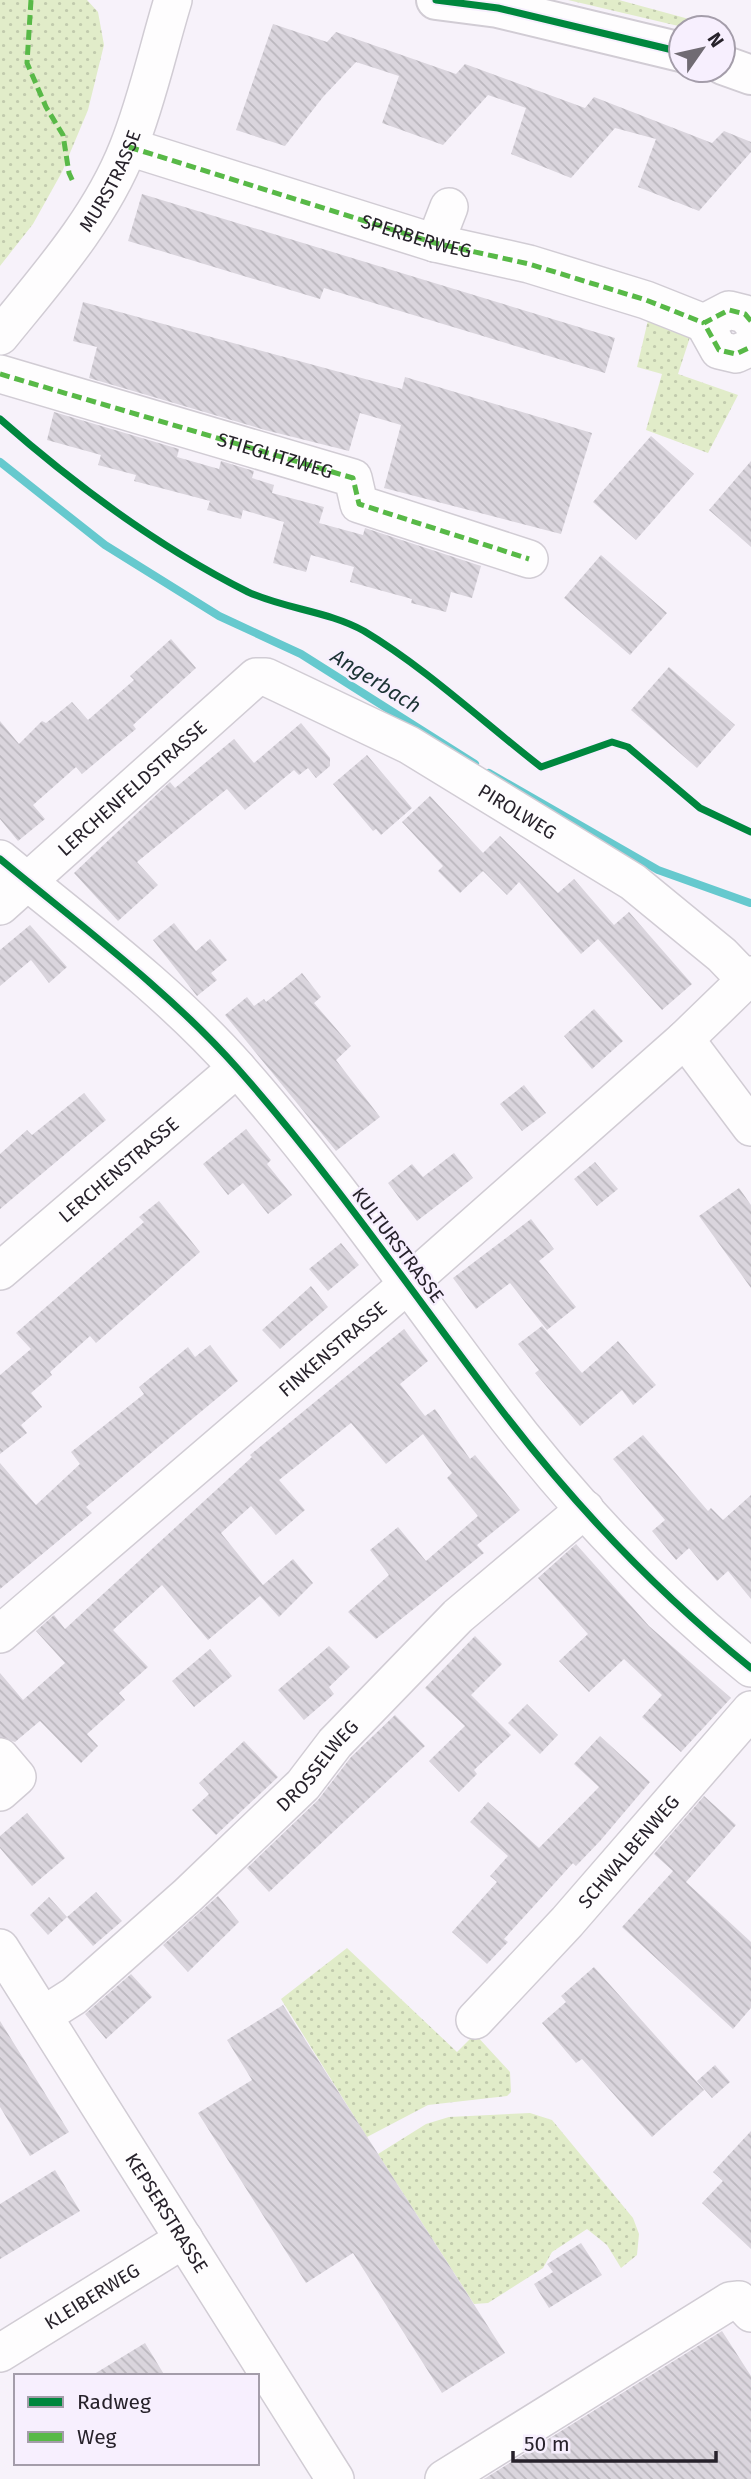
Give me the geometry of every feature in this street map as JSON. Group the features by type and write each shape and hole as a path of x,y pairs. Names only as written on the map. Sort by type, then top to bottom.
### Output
{"main road":[{"path":"436,0 498,8 667,49"}],"street":[{"name":"MURSTRASSE","path":"0,336 55,269 103,199 129,147 173,0"},
{"name":"SPERBERWEG","path":"129,147 435,243 542,268 646,300 704,324"},
{"path":"435,243 449,207"},
{"path":"751,321 745,314 729,310 704,324 719,350 736,354 751,347"},
{"name":"STIEGLITZWEG","path":"0,374 353,478 359,504 529,559"},
{"name":"LERCHENFELDSTRASSE","path":"0,906 14,870 256,677 266,677"},
{"name":"PIROLWEG","path":"266,677 409,745 633,882 748,977"},
{"name":"KULTURSTRASSE","path":"14,870 184,1015 237,1068 409,1283 489,1394 585,1509 671,1599 751,1668"},
{"name":"FINKENSTRASSE","path":"0,1634 409,1283 685,1039 748,977"},
{"path":"685,1039 751,1126"},
{"name":"LERCHENSTRASSE","path":"0,1271 237,1068"},
{"name":"DROSSELWEG","path":"44,2015 74,1996 188,1895 303,1785 335,1743 458,1616 585,1509"},
{"name":"SCHWALBENWEG","path":"475,2020 751,1710"},
{"path":"0,1757 17,1777 0,1792"},
{"name":"KEPSERSTRASSE","path":"0,1948 335,2479"},
{"name":"KLEIBERWEG","path":"0,2353 184,2239"},
{"path":"444,2479 730,2301 739,2300 751,2313"}],"green space":[{"path":"0,0 87,0 98,12 104,45 88,110 62,172 33,224 0,266"},
{"path":"568,0 619,0 670,14 667,14 667,23"},
{"path":"649,316 692,331 678,374 738,395 708,453 646,430 662,374 637,367"},
{"path":"347,1948 457,2052 475,2034 510,2072 511,2092 507,2096 428,2105 367,2137 281,1999"},
{"path":"530,2113 552,2120 633,2218 639,2234 637,2255 621,2268 607,2245 587,2229 552,2252 543,2268 488,2303 474,2304 378,2154 426,2124 449,2117"}],"building":[{"path":"273,24 327,42 336,32 456,74 465,64 585,108 594,97 712,143 724,131 751,142 751,152 699,211 638,187 656,139 615,128 571,178 511,154 526,108 488,95 443,145 382,123 399,76 356,62 323,97 285,146 236,130"},
{"path":"142,194 615,338 605,373 324,288 320,299 128,241"},
{"path":"83,302 402,389 405,377 592,433 561,534 384,488 401,425 360,413 349,451 265,430 89,378 97,347 73,341"},
{"path":"54,412 179,449 177,457 219,469 221,461 254,471 252,478 274,485 272,493 324,507 319,523 363,535 365,528 481,566 472,598 451,592 446,612 411,603 412,599 350,582 354,567 311,555 306,572 273,563 284,522 243,510 241,519 207,510 210,501 134,481 136,475 98,465 101,455 47,440"},
{"path":"651,436 694,474 636,540 593,502"},
{"path":"751,461 751,547 709,510"},
{"path":"601,555 667,613 630,655 564,598"},
{"path":"171,639 196,668 133,725 136,729 82,774 76,767 33,805 45,819 18,841 0,819 0,721 19,744 42,721 46,723 72,702 88,720 134,680 130,676"},
{"path":"669,667 735,725 697,768 631,710"},
{"path":"301,723 330,758 330,766 316,778 308,768 299,775 294,770 245,810 227,789 137,862 158,885 118,921 74,873 170,782 175,788 234,739 254,763"},
{"path":"367,755 412,808 381,835 376,829 373,831 333,784"},
{"path":"430,796 483,853 500,836 558,893 574,879 614,925 629,912 692,984 662,1010 598,939 581,954 519,882 507,895 483,871 460,893 438,871 443,866 402,822"},
{"path":"174,923 196,951 210,939 227,960 211,973 217,980 197,996 153,940"},
{"path":"30,925 67,967 49,983 31,960 0,986 0,950"},
{"path":"302,973 321,997 314,1003 351,1046 336,1060 380,1117 336,1151 225,1015 247,997 254,1006 264,999 266,1002"},
{"path":"594,1009 623,1041 592,1069 564,1036"},
{"path":"524,1085 546,1113 522,1131 500,1104"},
{"path":"84,1093 106,1120 0,1209 0,1154 27,1130 32,1135"},
{"path":"246,1129 271,1160 267,1164 292,1195 268,1214 243,1183 228,1195 203,1164"},
{"path":"454,1153 473,1178 417,1221 388,1183 412,1164 423,1177"},
{"path":"595,1162 618,1189 597,1206 574,1179"},
{"path":"739,1188 751,1205 751,1288 699,1216"},
{"path":"159,1201 200,1252 96,1343 90,1336 50,1372 52,1375 31,1393 42,1407 21,1425 27,1433 0,1454 0,1375 31,1349 16,1333 144,1222 139,1217"},
{"path":"531,1219 554,1249 539,1261 576,1307 547,1330 510,1283 476,1309 453,1278"},
{"path":"341,1243 359,1265 328,1291 309,1269"},
{"path":"311,1286 328,1307 280,1349 262,1330"},
{"path":"542,1326 582,1373 618,1341 656,1385 633,1405 622,1390 580,1426 535,1373 539,1370 518,1344"},
{"path":"404,1329 428,1361 400,1384 425,1416 435,1409 470,1459 475,1455 520,1510 477,1545 484,1553 376,1639 348,1612 389,1575 370,1550 398,1527 426,1561 478,1516 447,1478 452,1473 423,1434 386,1464 351,1423 279,1480 305,1510 276,1535 251,1506 221,1533 263,1585 293,1559 313,1583 279,1617 260,1596 208,1640 162,1585 113,1630 148,1667 119,1693 125,1700 87,1734 98,1746 81,1763 40,1721 15,1742 0,1737 0,1673 23,1700 65,1663 36,1631 54,1615 65,1629 252,1457 250,1455"},
{"path":"210,1345 238,1381 86,1507 92,1513 0,1589 0,1463 36,1505 80,1464 71,1452 144,1394 139,1387 188,1347 195,1357"},
{"path":"643,1435 708,1511 711,1508 723,1520 751,1495 751,1599 728,1571 717,1581 689,1548 676,1560 652,1531 665,1520 613,1459"},
{"path":"576,1544 649,1626 731,1698 681,1752 642,1717 662,1695 624,1659 589,1692 559,1661 588,1634 538,1578"},
{"path":"475,1636 502,1664 471,1695 511,1735 474,1770 477,1774 459,1792 429,1761 465,1726 425,1688"},
{"path":"329,1646 350,1667 329,1687 334,1694 304,1720 278,1690"},
{"path":"210,1649 232,1676 194,1707 172,1681"},
{"path":"527,1704 558,1735 540,1754 508,1723"},
{"path":"395,1715 425,1746 269,1892 247,1868 318,1800 351,1757"},
{"path":"600,1736 650,1782 600,1841 576,1866 573,1863 504,1939 508,1942 487,1964 452,1932 497,1882 490,1876 508,1856 470,1822 488,1802 539,1848 599,1787 574,1764"},
{"path":"244,1741 278,1777 216,1835 192,1810 209,1794 199,1783"},
{"path":"704,1796 736,1825 686,1882 751,1942 751,2008 733,2029 622,1927 673,1871 654,1854"},
{"path":"27,1813 65,1858 32,1886 0,1848 0,1836"},
{"path":"96,1892 122,1921 93,1946 67,1917"},
{"path":"218,1896 239,1922 188,1972 163,1945"},
{"path":"49,1897 67,1917 48,1935 30,1915"},
{"path":"594,1967 704,2090 652,2137 582,2059 576,2063 542,2023 566,2002 561,1996"},
{"path":"131,1974 152,1997 106,2039 85,2014"},
{"path":"283,2005 505,2353 442,2393 353,2253 306,2283 198,2113 252,2080 227,2040"},
{"path":"0,2021 69,2132 30,2156 0,2107"},
{"path":"715,2065 730,2082 712,2098 697,2081"},
{"path":"751,2131 751,2249 702,2203 723,2181 713,2172"},
{"path":"55,2170 80,2211 0,2259 0,2204"},
{"path":"581,2243 602,2275 549,2308 534,2284 553,2272 547,2264"},
{"path":"722,2331 751,2376 751,2479 484,2479"},
{"path":"145,2343 164,2374 94,2374"}],"waterway":[{"name":"Angerbach","path":"0,462 105,545 219,616 301,654 475,764"},
{"name":"Angerbach","path":"489,773 658,870 750,903"}],"marked path":[{"path":"31,0 27,63 46,107 63,135 69,173 74,184"},
{"path":"129,147 435,243 529,264 646,300 704,323"},
{"path":"751,321 745,314 729,310 704,323 719,350 736,354 751,347"},
{"path":"0,374 353,478 359,504 529,559"}],"cycle path":[{"path":"436,0 498,8 667,49"},
{"path":"0,419 88,491 182,555 262,598 321,614 364,631 432,679 541,767 612,742 628,747 700,808 751,832"},
{"path":"0,859 183,1012 238,1069 336,1188 490,1395 549,1469 645,1573 751,1668"}]}
